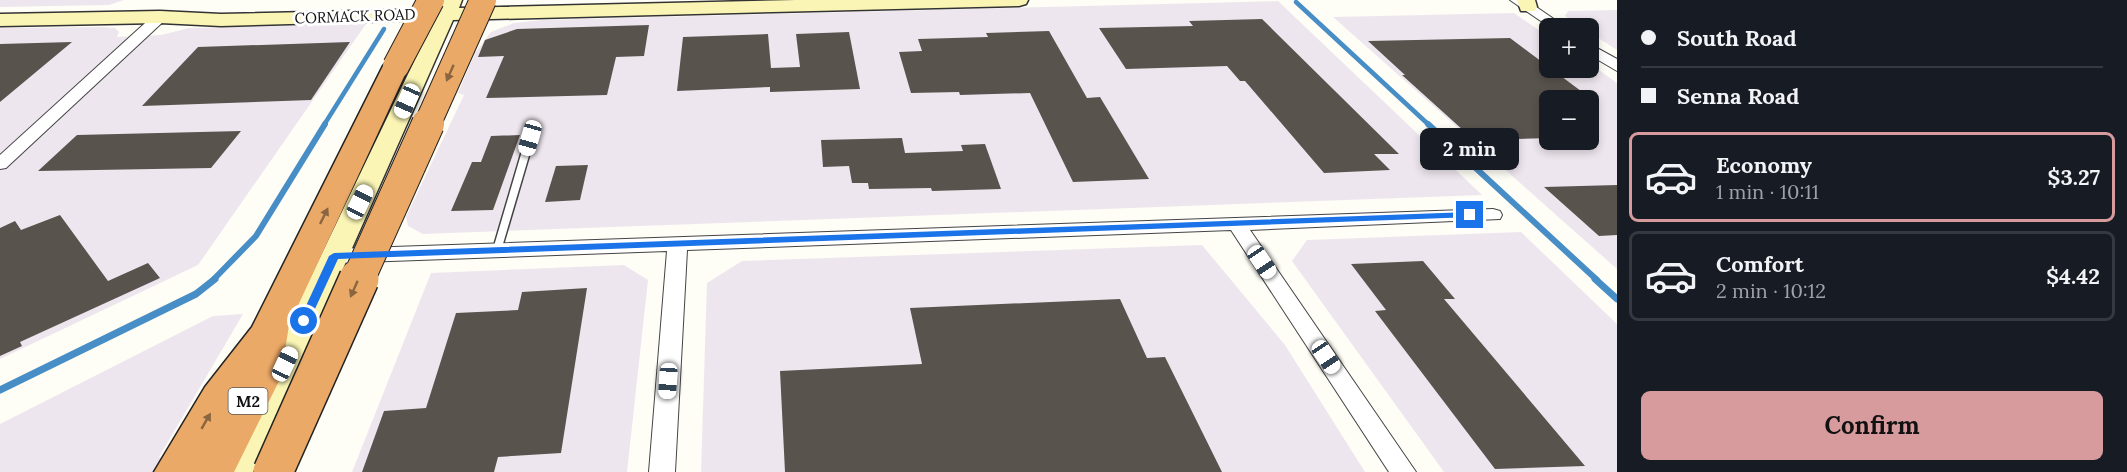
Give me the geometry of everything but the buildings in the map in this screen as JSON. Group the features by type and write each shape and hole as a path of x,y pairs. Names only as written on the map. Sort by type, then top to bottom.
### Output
{"highway":[{"name":"M2","path":"212,472 261,377 271,325 396,66 453,3"},
{"path":"273,472 453,3"},
{"path":"176,472 219,398 271,325"}],"street":[{"path":"359,5 397,0"},
{"name":"CORMACK ROAD","path":"0,20 160,16 228,9 453,3 556,5 1018,0"},
{"path":"1524,2 1546,18"},
{"path":"235,472 453,3"},
{"name":"CORMACK ROAD","path":"160,16 221,20 453,3"},
{"path":"435,38 480,23 556,5"},
{"path":"0,164 160,16"},
{"path":"1599,54 1617,66"},
{"path":"334,256 1493,214"},
{"path":"1236,223 1404,472"},
{"path":"662,472 677,244"}],"lane":[{"path":"497,250 530,138"}],"shaded area":[{"path":"0,0 124,0 109,5 0,7"},
{"path":"1278,1 1482,195 423,234 408,226 406,217 464,95 458,93 475,53 491,32 514,23 543,20"},
{"path":"1617,10 1617,50 1599,38 1599,18 1568,18 1565,16 1568,11"},
{"path":"1514,13 1539,30 1539,78 1599,78 1599,70 1617,83 1617,269 1333,17"},
{"path":"366,24 198,265 0,359 0,28 104,27 115,28 119,32 117,37 161,35 189,28"},
{"path":"1521,232 1617,324 1617,472 1444,472 1292,261 1307,240"},
{"path":"1202,245 1285,345 1365,472 701,472 707,283 742,261"},
{"path":"624,265 648,280 627,472 352,472 431,273"},
{"path":"243,314 159,457 165,461 159,472 0,472 0,424 213,316"}],"waterway":[{"path":"1296,2 1429,125"},
{"path":"324,125 384,29"},
{"path":"213,280 256,236 325,124"},
{"path":"1428,124 1597,280"},
{"path":"0,390 196,294 215,279"},
{"path":"1595,279 1617,299"}],"route":[{"path":"304,321 334,256 1470,215"}]}
